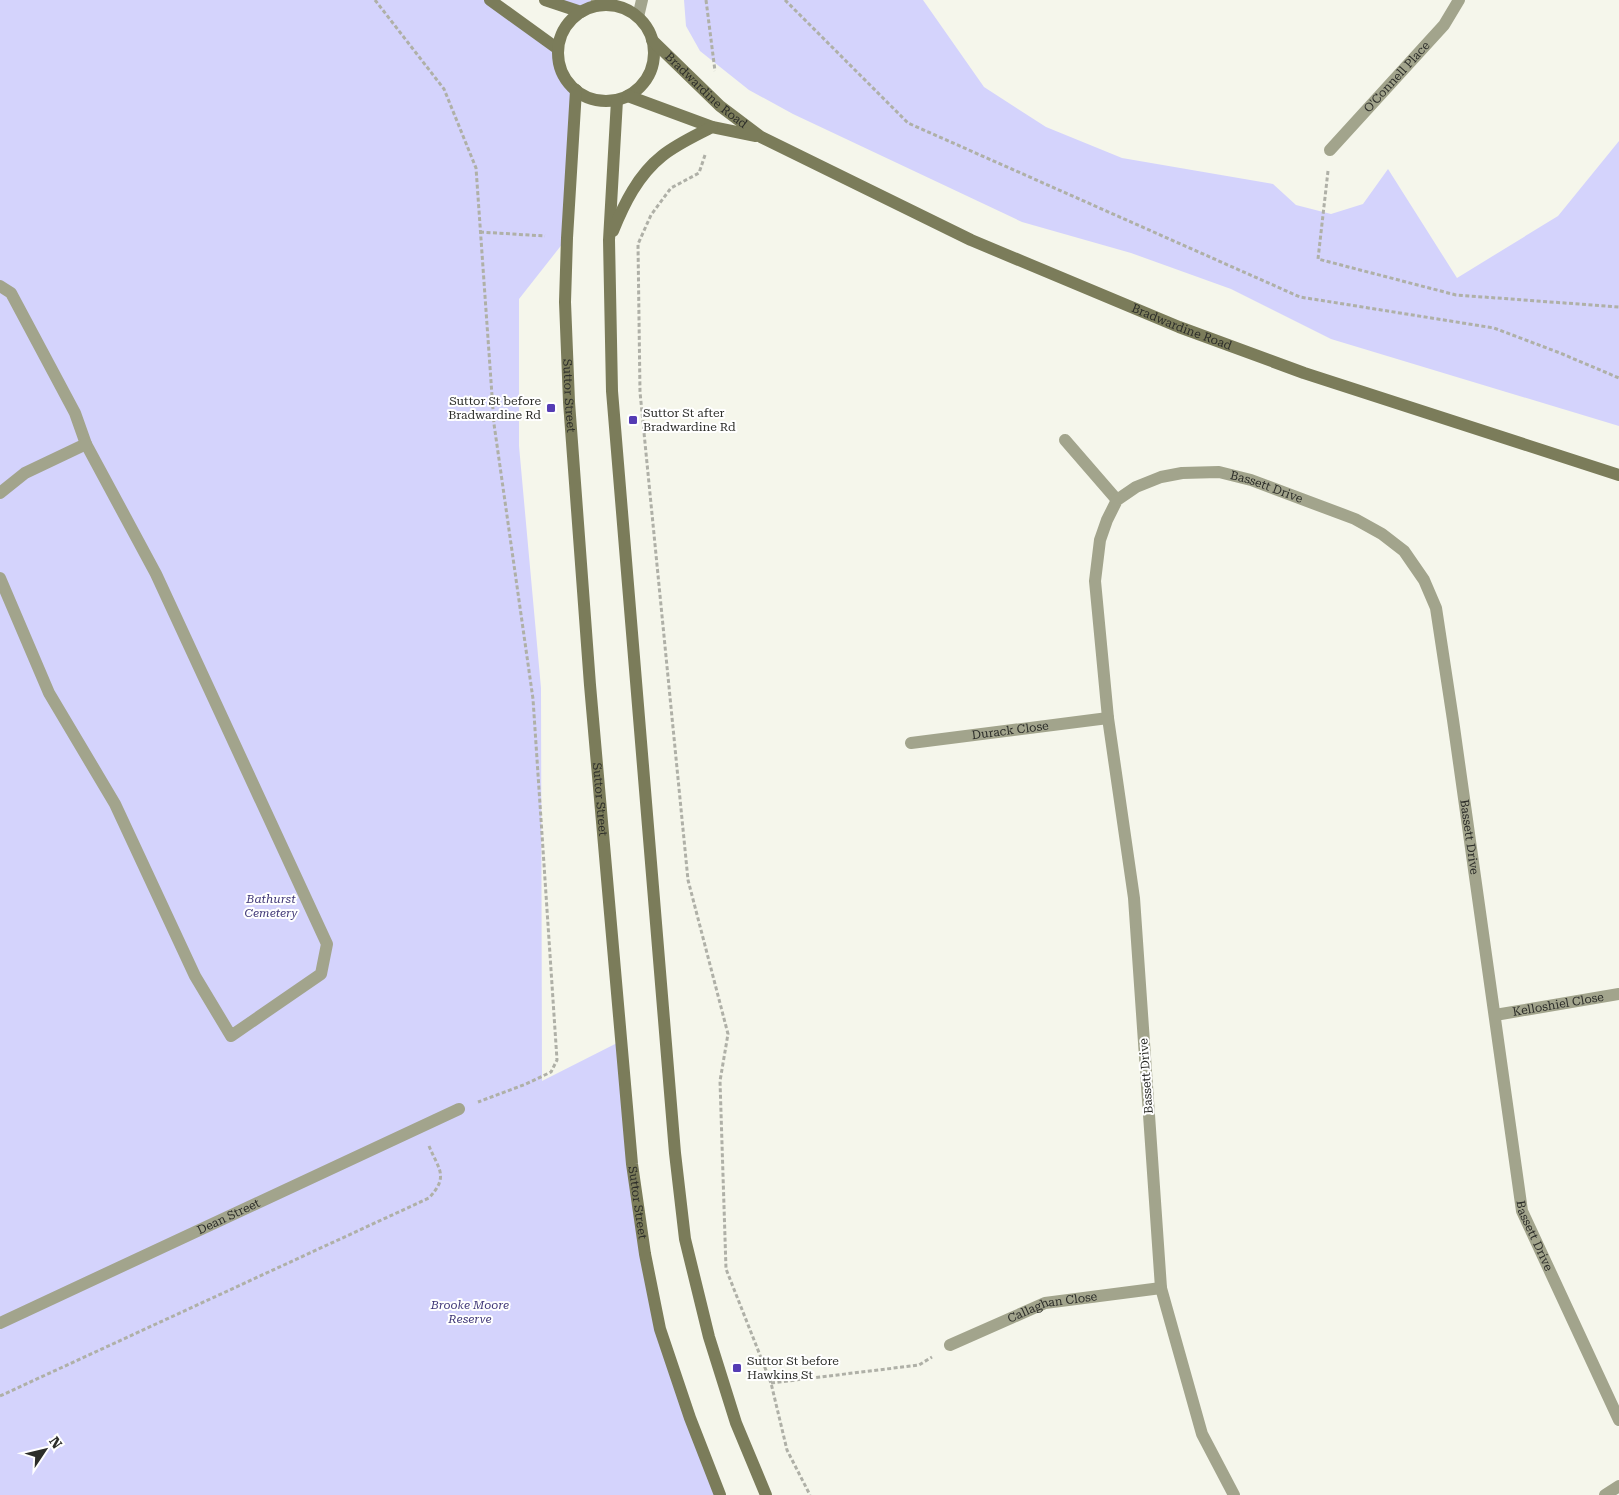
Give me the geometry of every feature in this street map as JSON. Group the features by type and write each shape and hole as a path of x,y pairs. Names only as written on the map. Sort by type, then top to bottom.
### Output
{"main road":[{"path":"490,0 558,49"},
{"path":"545,0 580,12"},
{"path":"596,3 618,6 638,17 647,27 652,40 654,62 645,82 622,98 595,100 576,90 566,79 560,65 558,49 565,28 572,19 596,3"},
{"name":"Bradwardine Road","path":"652,40 720,106 761,137 970,240 1179,327 1304,373 1619,475"},
{"name":"Suttor Street","path":"576,90 565,302 569,402 592,704 632,1164 645,1254 660,1329 690,1418 720,1495"},
{"path":"622,98 609,240 612,391 675,1153 685,1239 709,1337 733,1413 766,1495"},
{"name":"Bradwardine Road","path":"622,98 712,127 761,137"},
{"path":"609,240 625,204 642,177 660,157 682,142 712,127"}],"street":[{"path":"638,17 642,0"},
{"name":"O'Connell Place","path":"1330,150 1444,25 1459,0"},
{"path":"0,286 11,293 75,414 86,444 156,574 327,944 321,974 231,1036 195,976 115,804 50,693 0,578"},
{"path":"1065,440 1117,500"},
{"path":"0,493 25,473 86,444"},
{"name":"Bassett Drive","path":"1234,1495 1202,1434 1161,1288 1134,898 1108,718 1095,581 1100,540 1117,500 1136,487 1161,477 1182,473 1219,472 1251,480 1355,519 1382,534 1404,551 1424,580 1436,608 1496,1015 1522,1211 1619,1420"},
{"name":"Durack Close","path":"911,742 1108,718"},
{"name":"Kelloshiel Close","path":"1496,1015 1619,994"},
{"name":"Dean Street","path":"0,1323 458,1110"},
{"name":"Callaghan Close","path":"950,1345 1045,1304 1161,1288"},
{"path":"1604,1495 1619,1486"}],"path":[{"path":"375,0 444,89 476,168 494,424 534,708 557,1060 551,1072 526,1084 458,1110"},
{"path":"706,0 720,106"},
{"path":"785,0 908,123 1300,297 1494,328 1619,378"},
{"path":"712,127 700,173 671,188 651,215 638,244 640,392 688,880 728,1034 720,1082 726,1269 771,1383 787,1450 810,1495"},
{"path":"1330,150 1318,259 1456,295 1619,307"},
{"path":"0,1396 429,1198 439,1187 442,1175 420,1127"},
{"path":"771,1383 919,1365 950,1345"}],"green space":[{"name":"Bathurst Cemetery","path":"0,0 490,0 558,49 563,71 576,90 567,238 519,299 519,446 541,688 542,1081 621,1041 660,1329 720,1495 0,1495"},
{"path":"545,0 597,0 596,6 581,12"},
{"path":"684,0 923,0 984,87 1046,127 1122,158 1273,184 1296,205 1331,214 1363,204 1388,169 1457,278 1558,216 1619,141 1619,426 1331,339 1231,289 1131,253 1022,222 793,114 749,90 700,51 686,26"}],"place":[{"name":"Suttor St before Bradwardine Rd","path":"551,408"},
{"name":"Suttor St after Bradwardine Rd","path":"633,420"},
{"name":"Suttor St before Hawkins St","path":"737,1368"}],"park label":[{"name":"Brooke Moore Reserve","path":"470,1312"}]}
